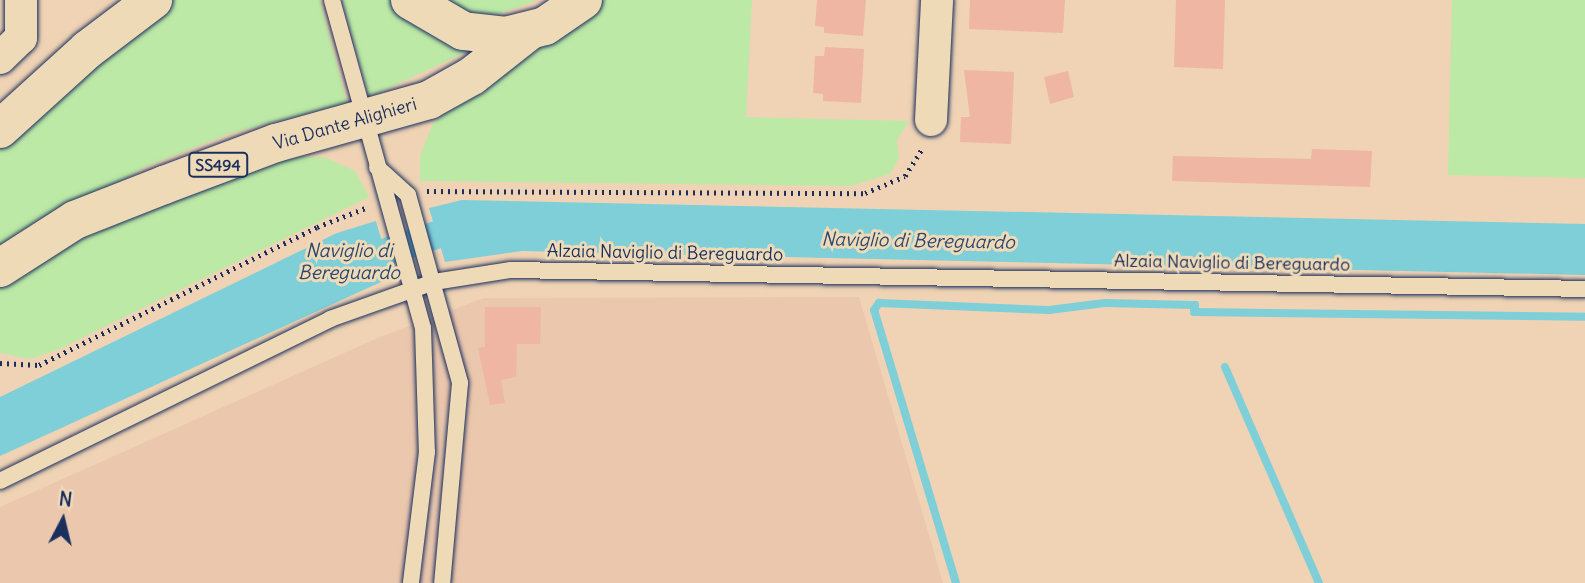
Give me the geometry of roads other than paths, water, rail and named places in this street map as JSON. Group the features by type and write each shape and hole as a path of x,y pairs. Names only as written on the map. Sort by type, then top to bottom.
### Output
{"main road":[{"path":"0,129 87,50 153,0"},
{"name":"SS494","path":"410,0 463,32 527,32 561,18 583,0"},
{"name":"Via Dante Alighieri","path":"0,268 75,220 276,144 429,100 472,76 527,32"}],"street":[{"path":"0,58 21,38 21,0"},
{"path":"931,120 937,0"}],"lane":[{"path":"332,0 390,217 423,328 428,412 411,583"},
{"path":"377,167 411,203 460,383 442,583"},
{"name":"Alzaia Naviglio di Bereguardo","path":"0,481 409,282 434,282 511,270 620,270 1585,289"}],"water":[{"path":"462,200 1585,224 1585,275 522,251 445,262 429,208"},
{"name":"Naviglio di Bereguardo","path":"376,221 392,277 0,456 0,397 337,233"}],"waterway":[{"name":"Naviglio di Bereguardo","path":"351,264 445,232 473,232"},
{"path":"956,583 874,310 879,303 1049,310 1105,303 1195,305 1194,312 1585,317"},
{"path":"1225,367 1319,583"}]}
